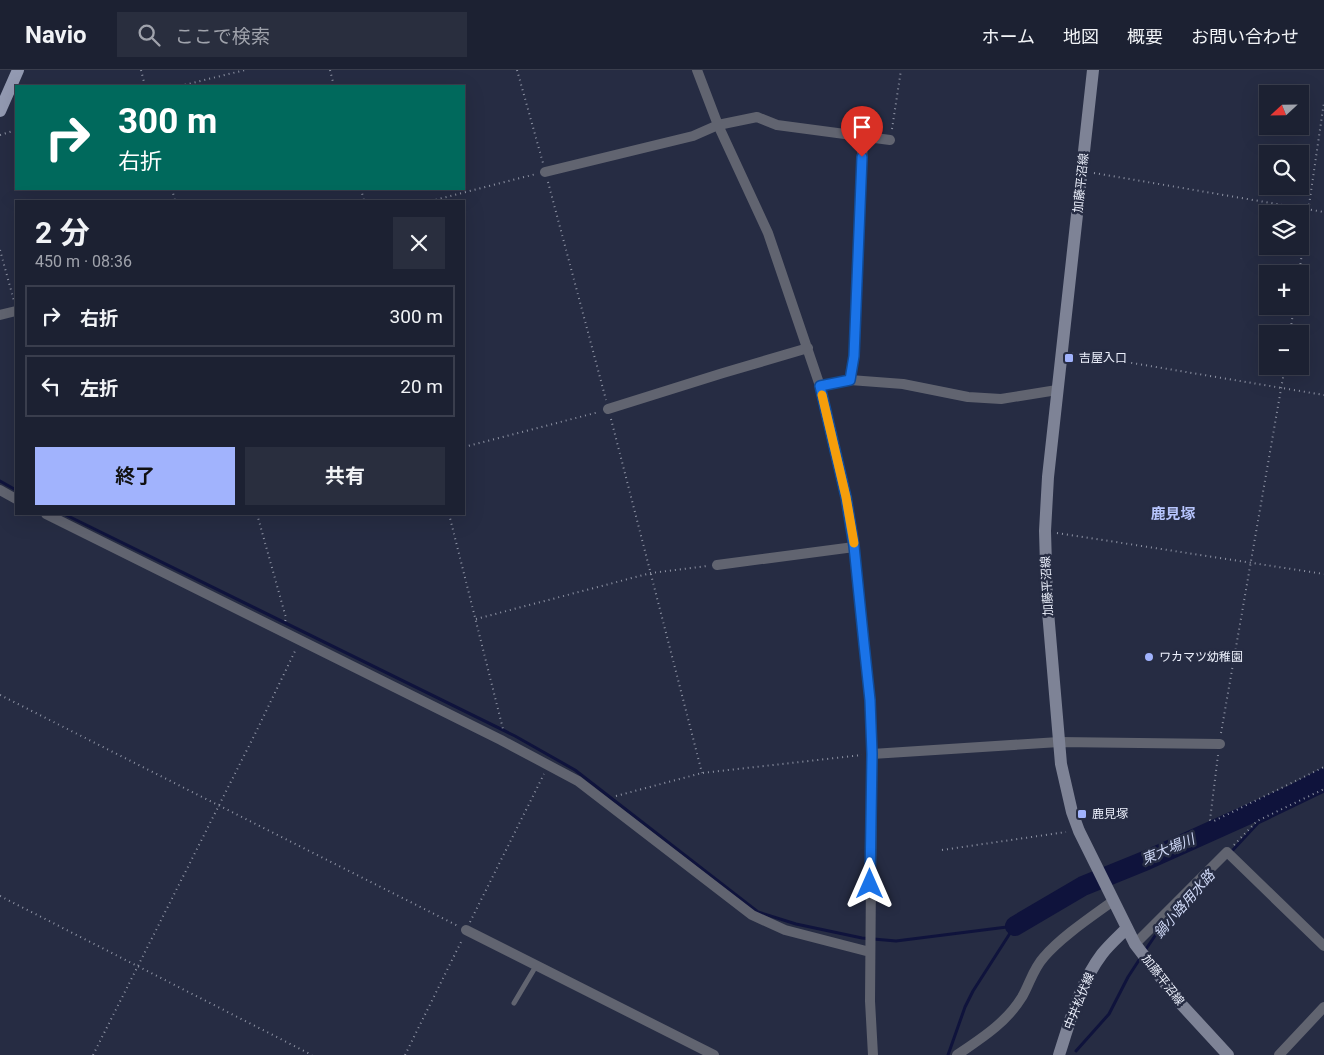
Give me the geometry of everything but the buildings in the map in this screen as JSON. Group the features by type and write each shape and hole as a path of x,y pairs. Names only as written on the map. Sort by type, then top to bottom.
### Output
{"main road":[{"path":"0,111 18,70"},
{"name":"加藤平沼線","path":"1093,70 1048,478 1045,531 1047,600 1064,780 1079,831 1126,929 1135,944 1181,1004 1228,1055"},
{"name":"中井松伏線","path":"1059,1055 1077,1002 1092,970 1102,955 1126,929"}],"street":[{"path":"697,70 718,125 768,233 820,386 846,497 854,546 870,700 872,754 870,952 872,1055"},
{"path":"545,172 693,136 718,125 757,117 777,125 890,140"},
{"path":"850,380 854,356 863,137"},
{"path":"0,315 15,310"},
{"path":"608,409 723,372 808,348"},
{"path":"820,386 850,380 904,384 968,396 1001,399 1058,390"},
{"path":"0,490 15,498"},
{"path":"48,515 501,740 578,781 752,915 785,930 870,952"},
{"path":"717,565 854,546"},
{"path":"872,754 1059,742 1220,744"},
{"path":"1135,944 1227,852 1324,946"},
{"path":"957,1055 1008,1018 1022,996 1034,968 1045,955 1113,901"},
{"path":"466,930 714,1055"},
{"path":"1279,1055 1324,1007"}],"lane":[{"path":"514,1003 536,966"}],"path":[{"path":"141,70 145,85"},
{"path":"184,85 246,70"},
{"path":"330,70 334,85"},
{"path":"517,70 608,409 702,772"},
{"path":"890,140 901,70"},
{"path":"1324,102 1309,210 1324,212"},
{"path":"0,135 15,130"},
{"path":"1082,171 1280,205"},
{"path":"436,200 545,172"},
{"path":"0,250 15,306"},
{"path":"1063,351 1324,395"},
{"path":"1284,375 1250,562 1220,744 1210,820 1214,822 1324,767"},
{"path":"465,447 608,409"},
{"path":"257,515 286,618"},
{"path":"449,515 504,727 501,740"},
{"path":"1045,531 1324,574"},
{"path":"476,619 651,573 717,565"},
{"path":"93,1055 300,640"},
{"path":"0,695 218,807 466,930"},
{"path":"603,800 702,772 872,754"},
{"path":"405,1055 548,765"},
{"path":"1227,852 1256,821 1324,790"},
{"path":"942,850 1079,831"},
{"path":"0,896 312,1055"}],"waterway":[{"path":"0,481 15,489"},
{"path":"66,515 515,736 575,770 758,912 796,924 862,938 896,941 1015,926"},
{"name":"東大場川","path":"1015,926 1083,886 1147,860 1296,793 1324,778"},
{"name":"鍋小路用水路","path":"1231,852 1258,823 1324,791"},
{"name":"鍋小路用水路","path":"1144,952 1163,924 1178,908"},
{"path":"948,1055 965,1007 973,991 1014,927"},
{"name":"鍋小路用水路","path":"1076,1051 1109,1014 1128,977 1141,957"}],"slow traffic":[{"path":"822,395 846,497 854,543"}],"place":[{"name":"吉屋入口","path":"1069,358"},
{"name":"ワカマツ幼稚園","path":"1149,657"},
{"name":"鹿見塚","path":"1082,814"}],"district":[{"name":"鹿見塚","path":"1173,514"}],"route":[{"path":"862,157 854,356 850,380 820,386 846,497 854,546 870,700 872,754 870,884"}]}
